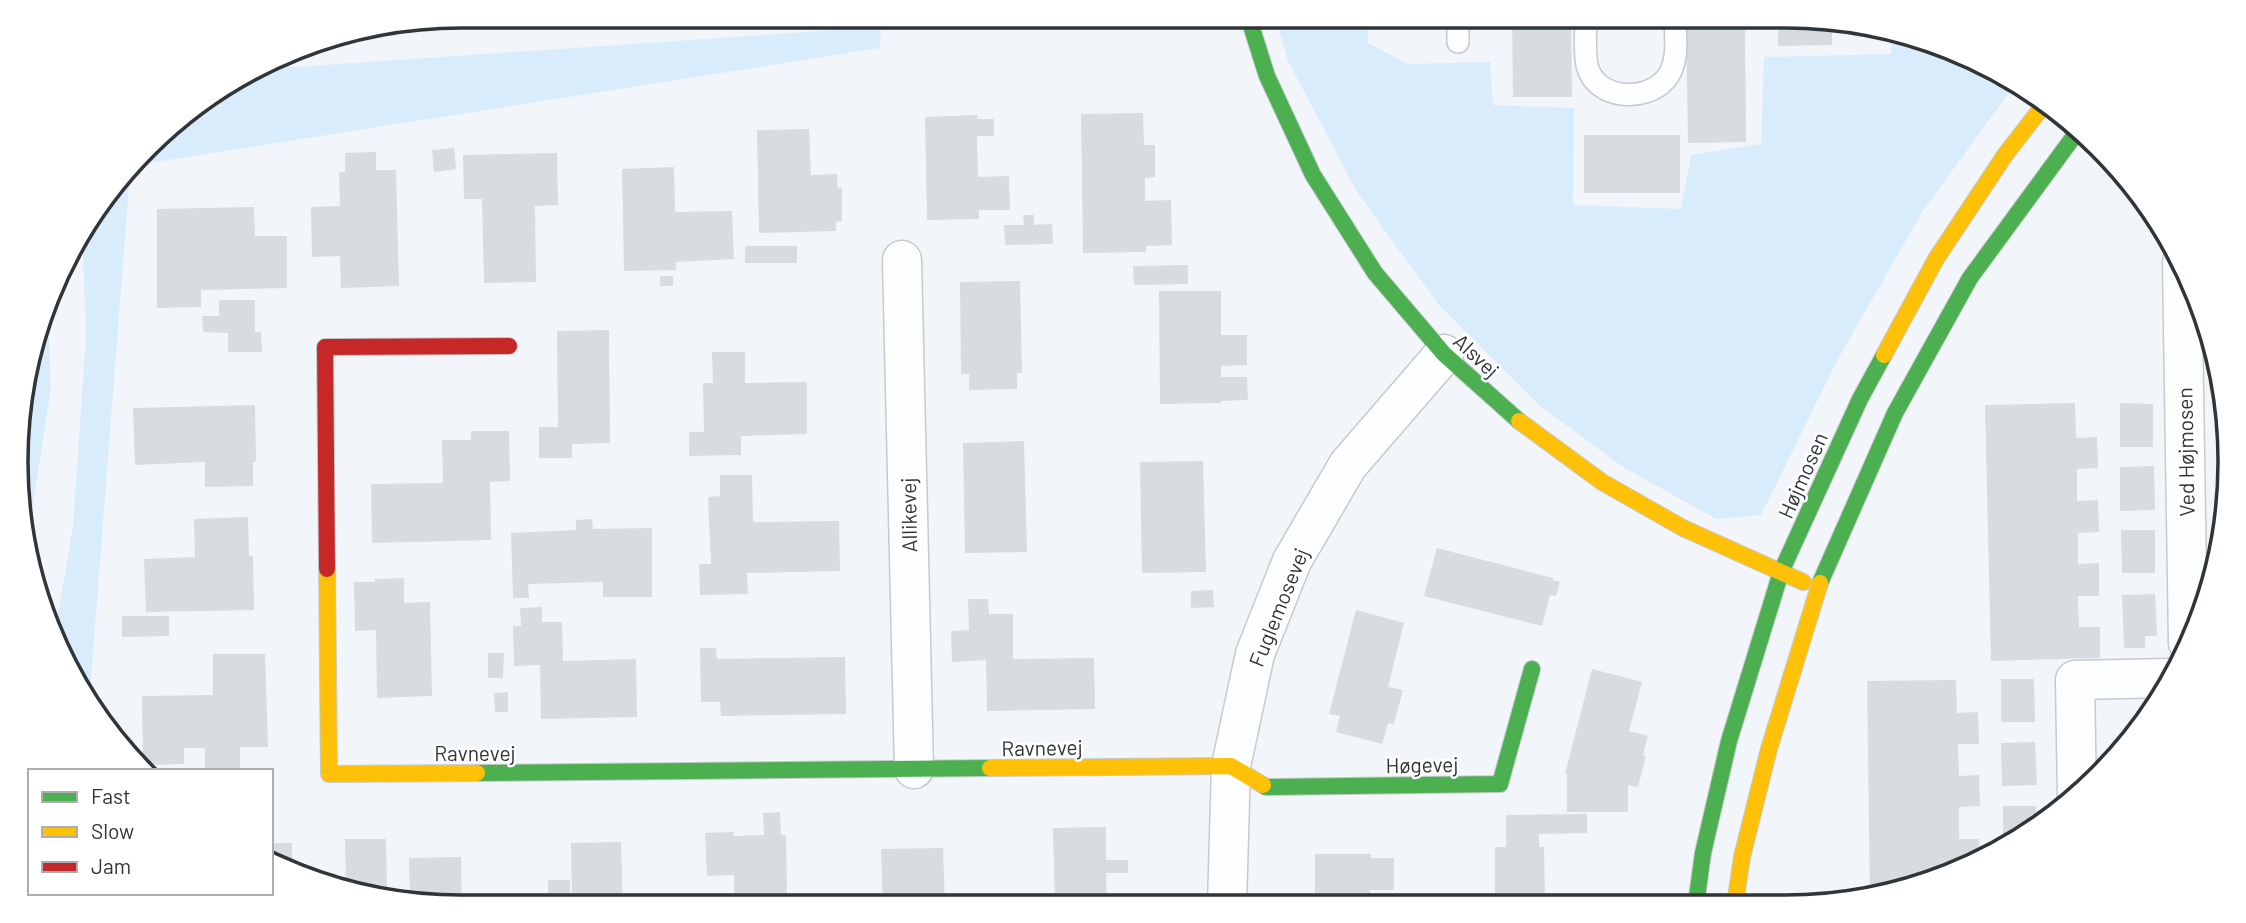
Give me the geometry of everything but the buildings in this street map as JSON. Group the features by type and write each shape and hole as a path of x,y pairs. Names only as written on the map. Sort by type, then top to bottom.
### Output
{"street":[{"name":"Alsvej","path":"1252,28 1267,76 1313,175 1375,273 1444,354 1522,424 1602,482 1683,528 1817,589"},
{"name":"Højmosen","path":"1697,895 1703,853 1729,741 1781,572 1860,399 1936,259 2005,155 2039,111"},
{"path":"1736,895 1742,857 1769,749 1817,589 1895,413 1970,278 2072,138"},
{"name":"Allikevej","path":"902,260 914,769"},
{"name":"Ved Højmosen","path":"2182,290 2188,620"},
{"name":"Ravnevej","path":"509,346 325,347 329,774 1231,766"},
{"name":"Fuglemosevej","path":"1227,895 1231,766 1255,654 1292,561 1349,465 1444,354"},
{"name":"Høgevej","path":"1231,766 1266,787 1500,784 1532,668"},
{"path":"2077,781 2075,680 2160,678"}],"lane":[{"path":"1458,28 1458,42"},
{"path":"1586,28 1587,66 1597,82 1614,93 1633,96 1652,90 1667,78 1675,60 1675,28"}],"shaded area":[{"path":"881,28 880,48 148,163 176,136 221,101 284,67"},
{"path":"1278,28 1367,28 1368,43 1408,64 1490,62 1493,105 1574,108 1573,205 1681,209 1691,155 1761,144 1764,57 1891,54 1892,42 1950,61 2010,91 1921,214 1838,359 1761,515 1716,519 1623,467 1539,405 1438,304 1357,192 1288,61"},
{"path":"129,184 91,685 57,618 73,527 86,336 83,251 101,221"},
{"path":"49,330 51,387 32,515 29,433 36,377"}],"traffic: fast":[{"path":"1252,28 1267,76 1313,175 1375,273 1444,354 1519,421"},
{"path":"1820,583 1895,413 1970,278 2072,138"},
{"path":"1697,895 1703,853 1729,741 1781,572 1860,399 1884,355"},
{"path":"1263,785 1500,784 1532,669"},
{"path":"477,773 990,768"}],"traffic: slow":[{"path":"1884,355 1936,259 2005,155 2039,111"},
{"path":"1519,421 1602,482 1683,528 1803,582"},
{"path":"327,569 329,774 477,773"},
{"path":"1736,895 1742,857 1769,749 1820,583"},
{"path":"990,768 1231,766 1263,785"}],"traffic: jam":[{"path":"327,569 325,347 509,346"}]}
